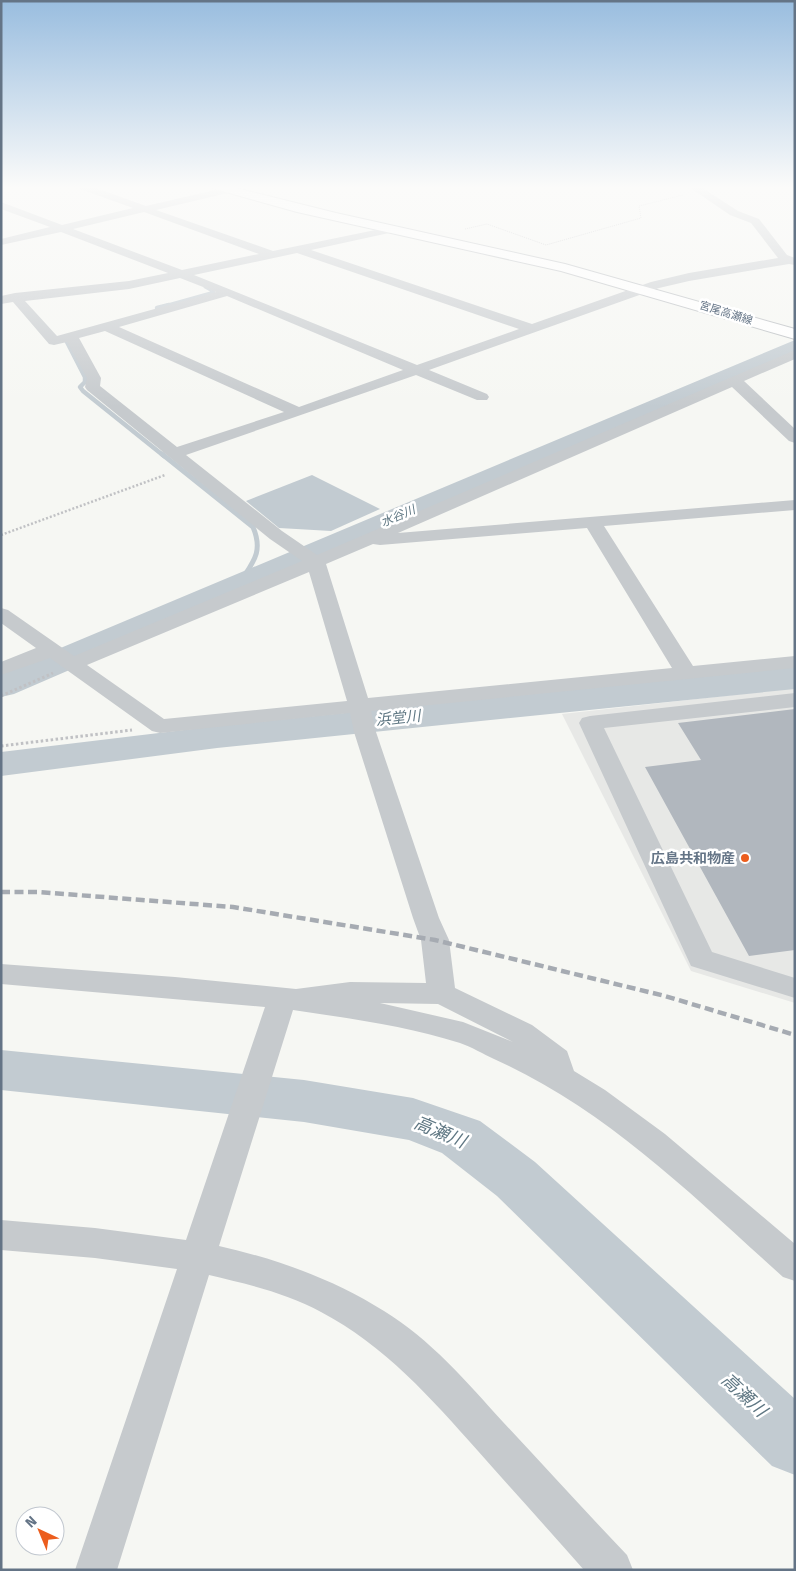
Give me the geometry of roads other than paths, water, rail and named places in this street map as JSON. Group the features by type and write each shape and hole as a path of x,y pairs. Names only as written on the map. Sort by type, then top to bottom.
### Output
{"main road":[{"name":"宮尾高瀬線","path":"533,260 644,289 795,334"}],"street":[{"path":"147,260 482,397"},
{"path":"8,298 130,285 245,260"},
{"path":"331,260 533,329"},
{"path":"174,453 298,412 644,289 689,277 792,261"},
{"path":"8,298 54,341 228,292"},
{"path":"106,326 298,412"},
{"path":"71,336 94,378 92,387 276,535 309,557 426,918 435,940 442,994"},
{"path":"1,669 62,658 309,557 360,542 795,354"},
{"path":"734,380 795,438"},
{"path":"360,542 795,505"},
{"path":"592,522 677,656 686,674"},
{"path":"1,614 160,726 361,716 686,674 795,662"},
{"path":"795,700 590,722 701,960 795,988"},
{"path":"1,974 205,990 285,1003 384,1015 464,1034 560,1078 607,1107 645,1136 795,1266"},
{"path":"285,1003 316,994 442,994 522,1033 556,1059 560,1078"},
{"path":"96,1570 285,1003"},
{"path":"1,1235 107,1244 199,1258 265,1273 328,1298 372,1323 432,1373 612,1570"}],"waterway":[{"path":"164,306 214,292 205,287"},
{"path":"157,308 169,305"},
{"path":"66,340 85,377 85,382 80,387 83,391 164,456"},
{"name":"水谷川","path":"1,686 795,347"},
{"path":"162,454 253,527 257,551 252,564 239,584"},
{"name":"浜堂川","path":"1,764 217,737 795,678"},
{"name":"高瀬川","path":"1,1070 304,1101 413,1119 461,1137 516,1179 795,1443"}],"railway":[{"path":"1,892 38,892 233,907 435,940 665,996 795,1035"}],"place":[{"name":"広島共和物産","path":"745,858"}]}
